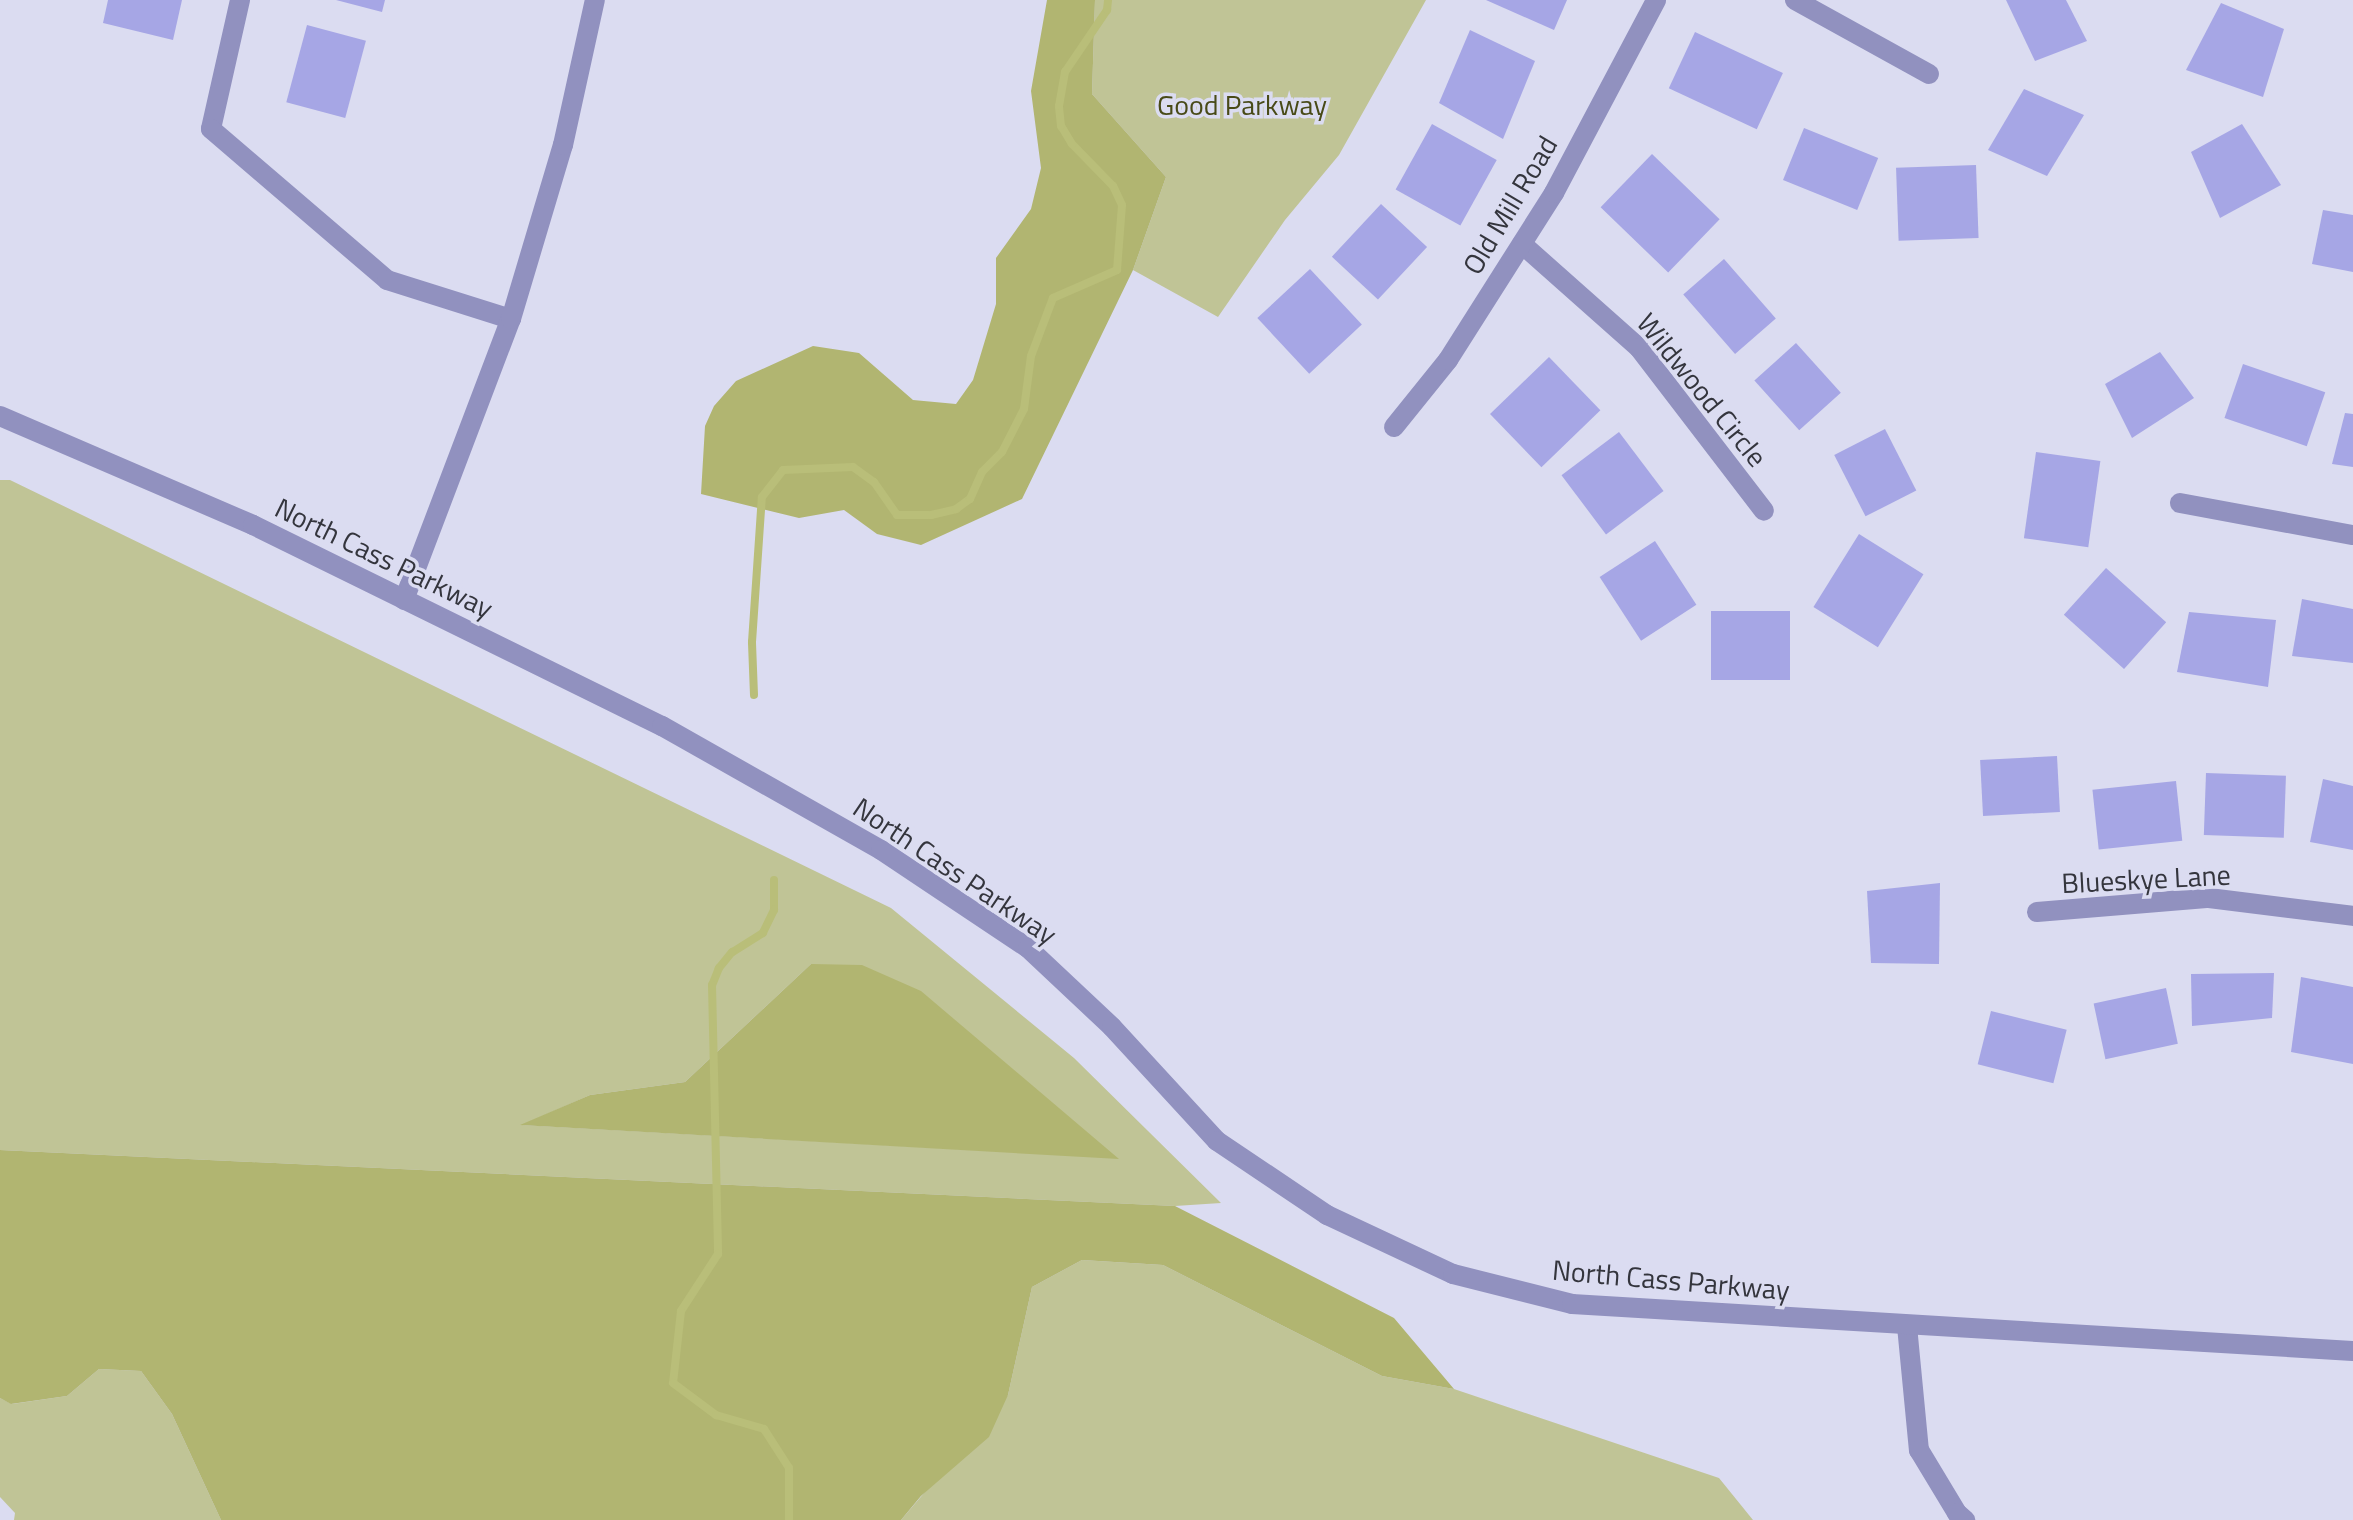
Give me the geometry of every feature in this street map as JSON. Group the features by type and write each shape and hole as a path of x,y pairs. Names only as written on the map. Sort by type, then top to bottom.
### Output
{"street":[{"path":"240,0 211,129 387,280 511,319"},
{"path":"404,600 511,319 563,145 595,0"},
{"name":"Old Mill Road","path":"1394,427 1448,360 1554,193 1656,0"},
{"path":"1795,0 1929,74"},
{"name":"Wildwood Circle","path":"1522,244 1639,348 1764,511"},
{"name":"North Cass Parkway","path":"0,416 253,525 662,726 881,850 1028,948 1112,1027 1217,1141 1327,1215 1453,1274 1572,1304 2353,1351"},
{"path":"2180,503 2353,535"},
{"name":"Blueskye Lane","path":"2037,912 2209,898 2353,916"},
{"path":"1907,1326 1919,1450 1957,1513 1965,1520"}],"green space":[{"path":"1047,0 1095,0 1092,94 1166,177 1133,270 1022,499 921,545 877,534 844,510 799,518 701,494 705,426 714,406 736,381 813,346 859,353 913,400 956,404 973,380 996,304 996,258 1031,209 1041,168 1031,91"},
{"name":"Good Parkway","path":"1095,0 1426,0 1339,155 1285,220 1218,317 1133,270 1166,177 1092,94"},
{"path":"0,480 10,480 891,908 1074,1058 1221,1203 1175,1206 0,1150","holes":["811,964 1117,1158 522,1125 590,1095 685,1082"]},
{"path":"811,964 862,965 921,991 1119,1159 520,1125 590,1095 685,1082"},
{"path":"0,1150 1175,1206 1394,1318 1454,1389 1382,1376 1163,1265 1082,1260 1032,1287 1008,1395 989,1437 921,1496 901,1520 221,1520 172,1414 141,1371 99,1369 67,1396 11,1404 0,1398"},
{"path":"1082,1260 1163,1265 1382,1376 1454,1389 1719,1478 1753,1520 901,1520 1008,1395 1032,1287"},
{"path":"99,1369 141,1371 172,1414 221,1520 14,1520 15,1513 0,1497 0,1398 12,1404 67,1396"}],"building":[{"path":"108,0 182,0 173,40 103,23"},
{"path":"336,0 385,0 382,12"},
{"path":"1486,0 1567,0 1554,30"},
{"path":"2006,0 2066,0 2087,41 2035,61"},
{"path":"2221,3 2284,29 2263,97 2186,70"},
{"path":"307,25 366,41 345,118 286,102"},
{"path":"1470,30 1535,61 1503,139 1439,103"},
{"path":"1695,32 1783,73 1757,129 1669,88"},
{"path":"2024,89 2084,115 2047,176 1988,150"},
{"path":"1432,124 1497,160 1460,225 1396,190"},
{"path":"2242,124 2281,185 2220,218 2191,152"},
{"path":"1804,128 1878,158 1857,210 1783,180"},
{"path":"1652,154 1720,219 1668,273 1601,207"},
{"path":"1976,165 1979,238 1899,241 1896,168"},
{"path":"1381,204 1427,247 1378,300 1332,257"},
{"path":"2323,210 2353,215 2353,272 2312,264"},
{"path":"1724,259 1776,319 1735,354 1683,294"},
{"path":"1310,269 1362,325 1309,374 1257,318"},
{"path":"1796,343 1841,393 1799,430 1754,380"},
{"path":"2160,352 2194,398 2132,438 2105,384"},
{"path":"1549,357 1600,410 1541,467 1490,414"},
{"path":"2243,364 2325,392 2307,446 2224,418"},
{"path":"2345,413 2353,414 2353,467 2332,464"},
{"path":"1885,429 1916,490 1866,516 1834,455"},
{"path":"1619,432 1664,491 1606,534 1561,475"},
{"path":"2036,452 2100,461 2088,547 2024,538"},
{"path":"1859,534 1923,574 1878,647 1813,607"},
{"path":"1655,541 1696,605 1641,641 1600,577"},
{"path":"2106,568 2166,622 2124,669 2064,615"},
{"path":"2302,599 2353,609 2353,663 2292,656"},
{"path":"1711,611 1790,611 1790,680 1711,680"},
{"path":"2189,612 2276,620 2268,687 2177,672"},
{"path":"2057,756 2060,812 1983,816 1980,760"},
{"path":"2206,773 2286,776 2284,838 2204,835"},
{"path":"2323,779 2353,786 2353,850 2310,842"},
{"path":"2176,781 2182,841 2099,849 2092,790"},
{"path":"1940,883 1939,964 1871,963 1867,891"},
{"path":"2274,973 2272,1018 2192,1026 2191,974"},
{"path":"2301,977 2353,987 2353,1064 2291,1052"},
{"path":"2166,988 2178,1044 2105,1059 2094,1003"},
{"path":"1991,1011 2067,1030 2053,1083 1978,1064"}],"waterway":[{"path":"754,695 752,642 762,497 783,470 853,467 874,482 897,515 931,515 956,509 970,499 982,472 1002,452 1024,409 1031,356 1053,298 1117,270 1122,205 1113,186 1072,144 1061,126 1059,106 1065,72 1107,10 1108,0"},
{"path":"774,880 774,910 763,933 732,952 719,968 712,985 718,1254 681,1311 673,1383 716,1415 764,1429 789,1468 789,1520"}]}
